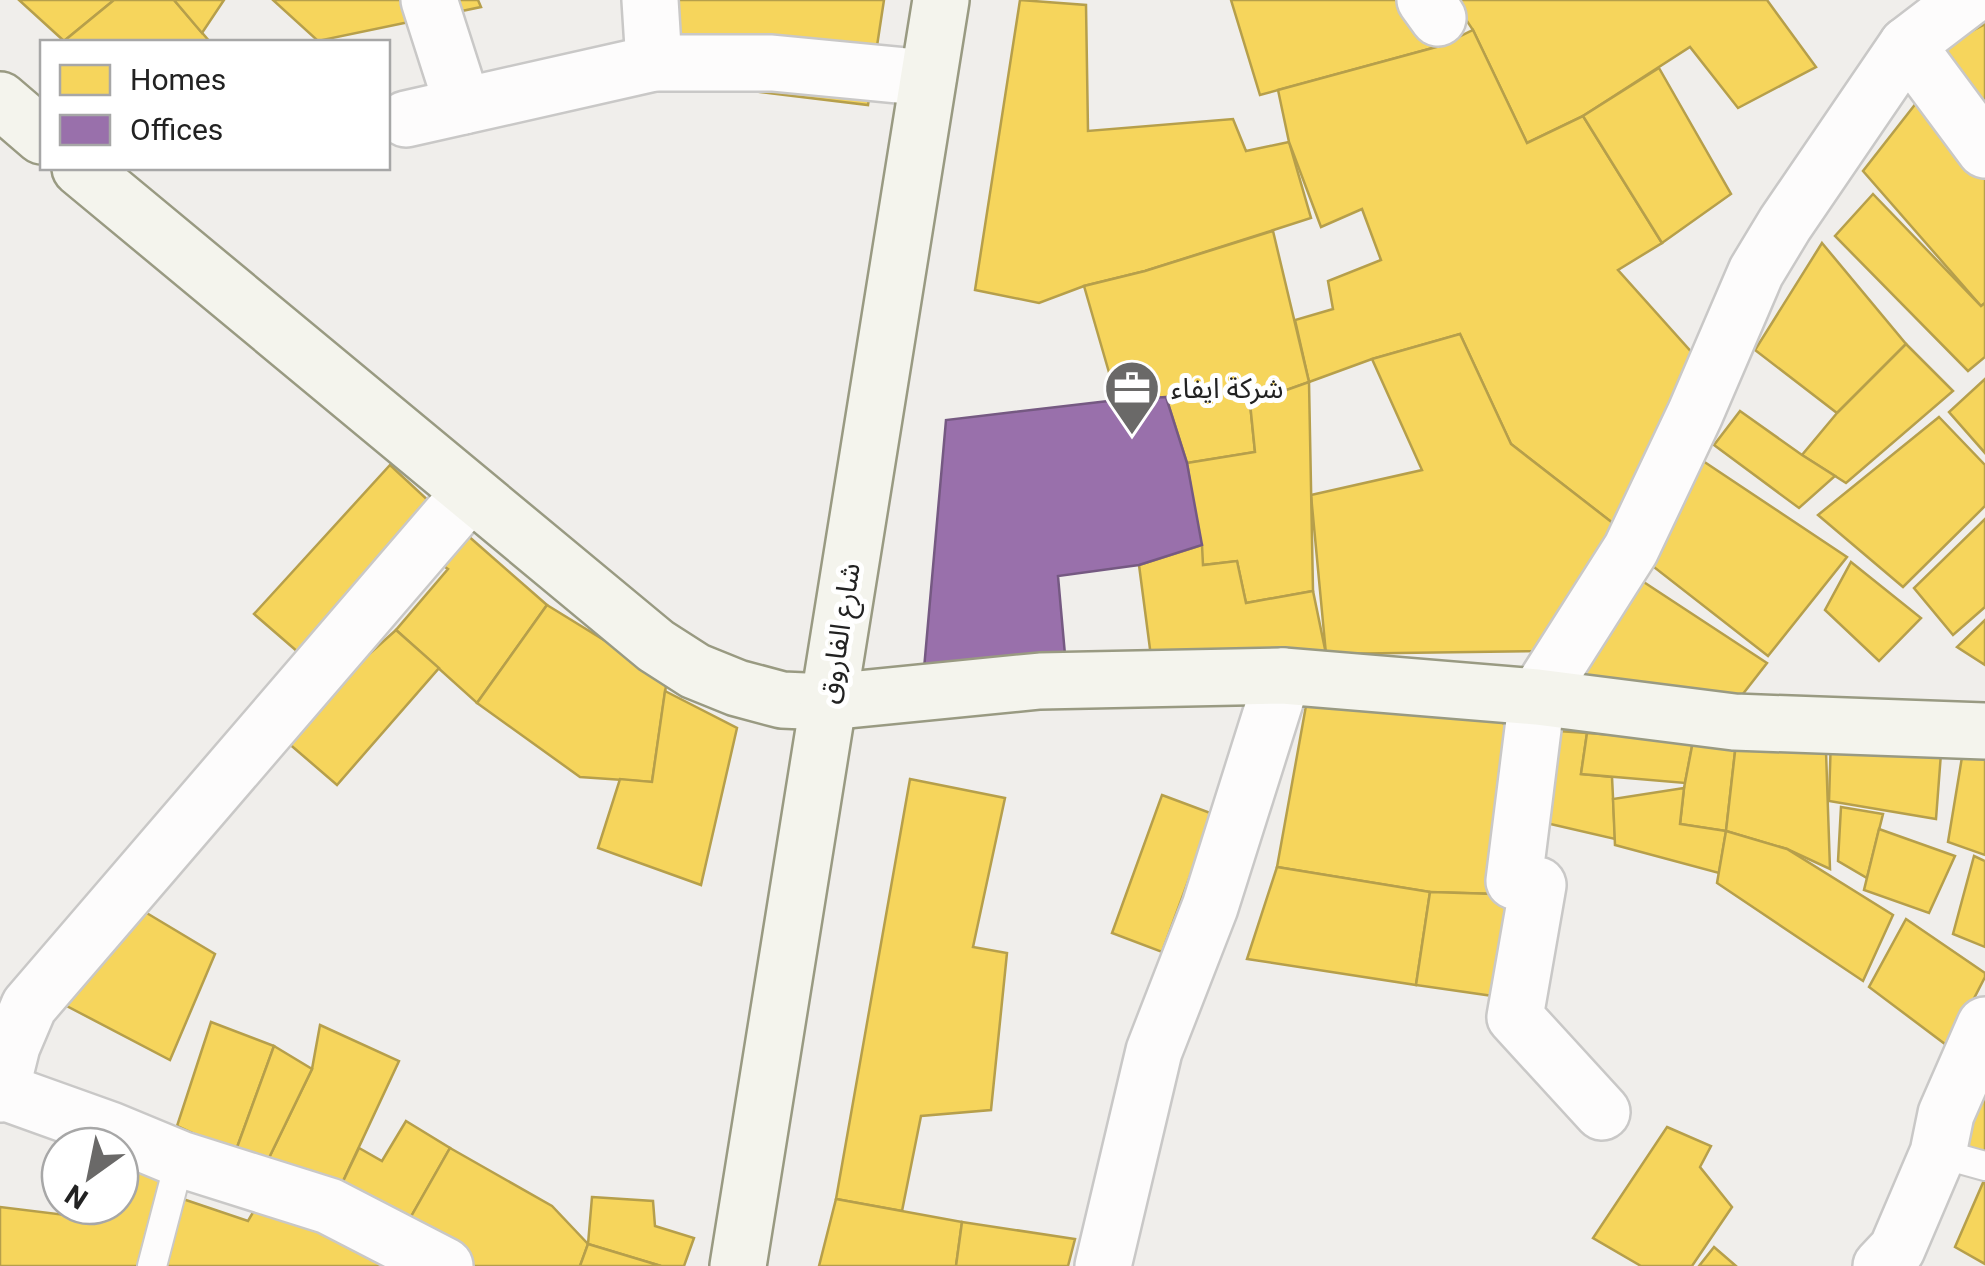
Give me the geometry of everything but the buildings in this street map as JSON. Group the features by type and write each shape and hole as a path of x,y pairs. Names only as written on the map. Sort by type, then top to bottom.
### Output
{"main road":[{"name":"شارع الفاروق","path":"738,1266 941,0"},
{"path":"0,100 40,134"},
{"path":"82,170 656,646 694,671 737,688 782,700 828,702 1040,681 1283,676 1537,697 1734,722 1985,732"}],"street":[{"path":"429,0 463,106"},
{"path":"650,0 654,64"},
{"path":"1602,1112 1516,1017 1538,885 1514,881 1537,697 1631,549 1756,272 1785,224 1906,45 1966,0"},
{"path":"1906,45 1985,150"},
{"path":"406,119 654,64 772,63 928,78"},
{"path":"411,1258 328,1206 180,1160 110,1130 1,1092 12,1046 28,1006 470,493"},
{"path":"1103,1266 1154,1051 1210,907 1283,676"},
{"path":"1882,1266 1962,1159 1946,1114 1985,1024"}],"lane":[{"path":"152,1266 180,1160"}],"place":[{"name":"شركة ايفاء","path":"1132,437"}]}
